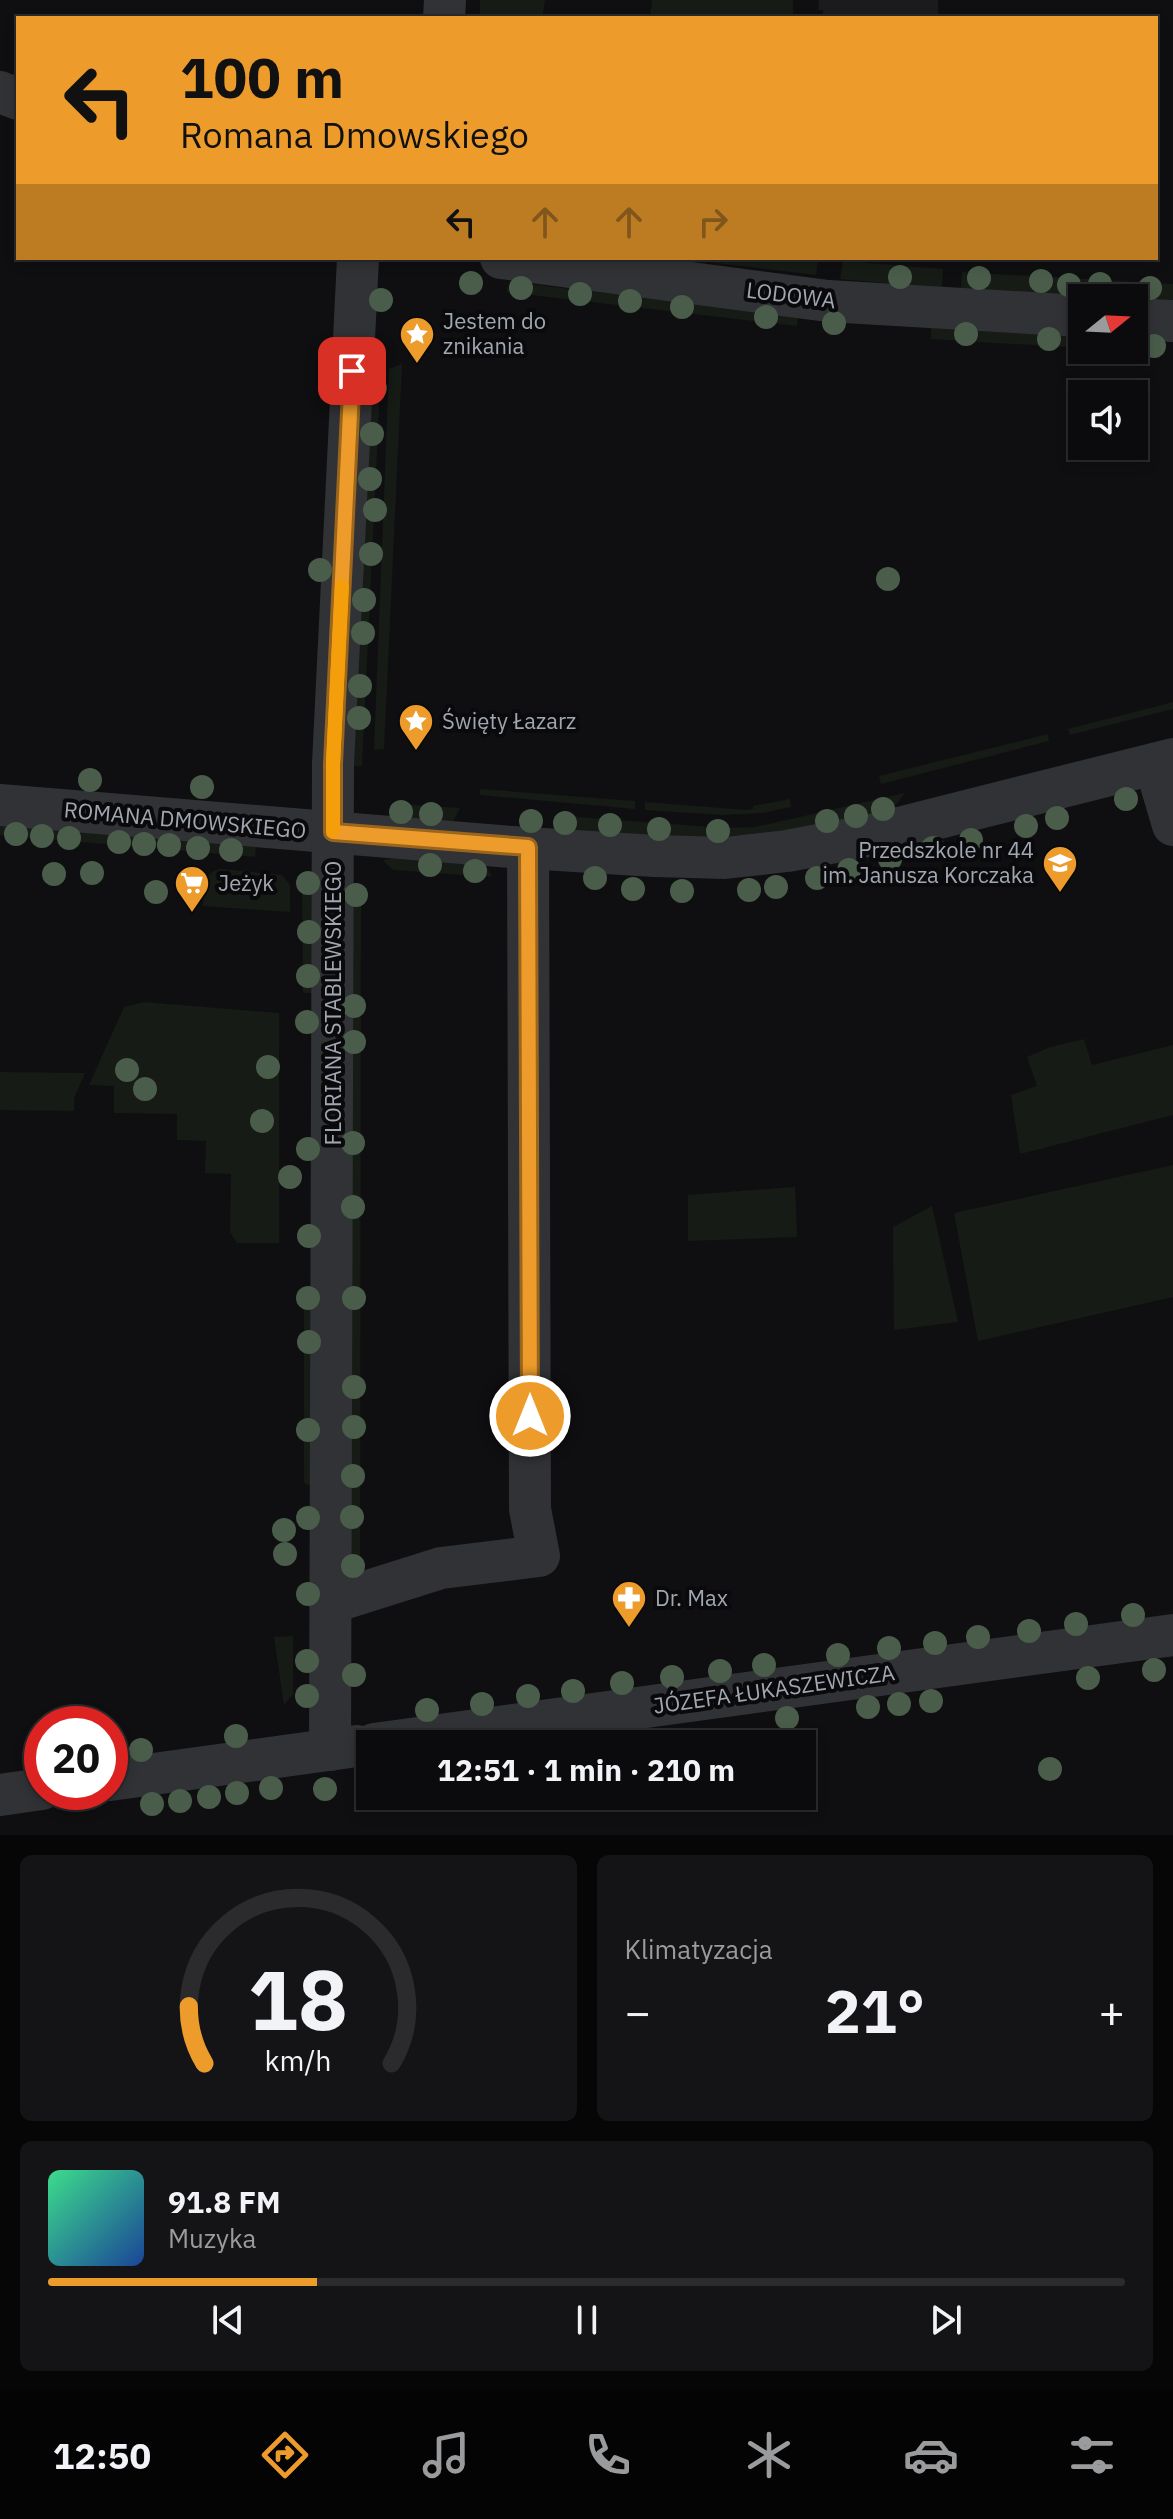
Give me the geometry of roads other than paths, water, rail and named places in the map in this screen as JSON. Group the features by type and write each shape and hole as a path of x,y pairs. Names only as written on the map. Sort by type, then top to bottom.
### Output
{"street":[{"name":"FLORIANA STABLEWSKIEGO","path":"356,1736 330,1603 333,764 358,260"},
{"name":"LODOWA","path":"516,260 828,301 1068,315"},
{"path":"1148,320 1173,321"},
{"name":"ROMANA DMOWSKIEGO","path":"0,805 528,847 711,857 787,851 867,836 1164,762"},
{"path":"1164,762 1173,825"},
{"path":"330,1603 441,1568 539,1556 530,1509 528,847"},
{"name":"JÓZEFA ŁUKASZEWICZA","path":"475,1730 1173,1635"},
{"name":"JÓZEFA ŁUKASZEWICZA","path":"128,1778 356,1746"},
{"path":"0,1795 24,1792"}],"place":[{"name":"Jestem do znikania","path":"417,365"},
{"name":"Święty Łazarz","path":"416,752"},
{"name":"Przedszkole nr 44 im. Janusza Korczaka","path":"1060,894"},
{"name":"Jeżyk","path":"192,914"},
{"name":"Dr. Max","path":"629,1629"}]}
